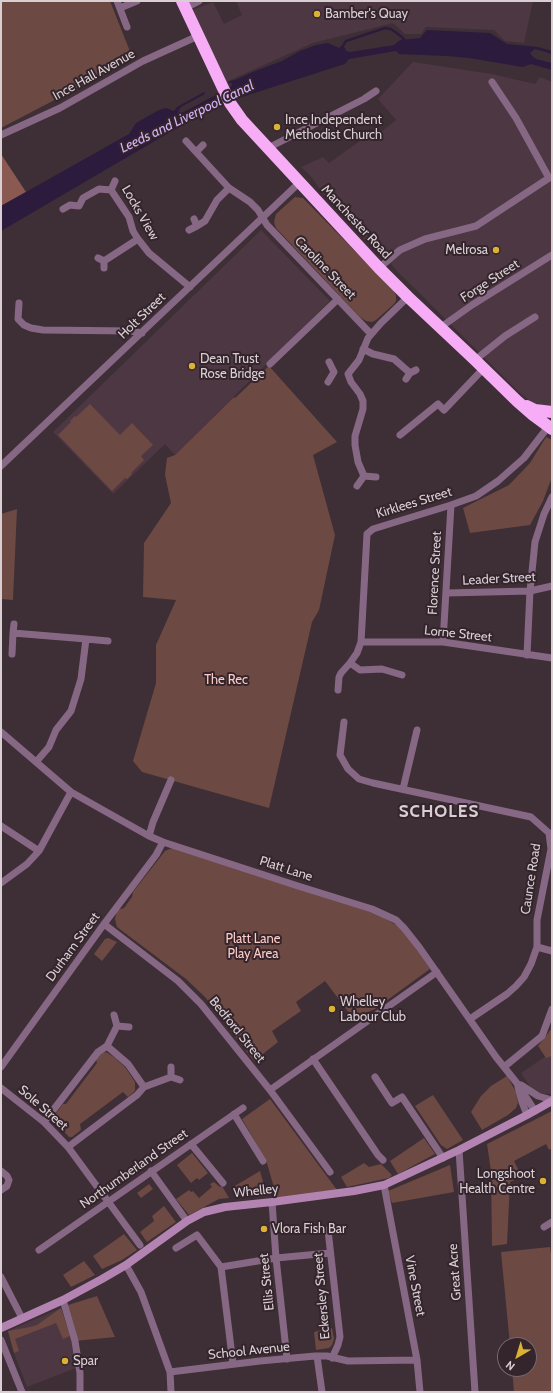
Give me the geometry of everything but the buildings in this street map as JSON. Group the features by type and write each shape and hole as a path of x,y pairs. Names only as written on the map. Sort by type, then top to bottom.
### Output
{"highway":[{"name":"Manchester Road","path":"183,4 220,84 230,103 242,120 379,268 517,401 550,428"},
{"path":"517,401 535,410 552,412"}],"main road":[{"path":"528,1115 552,1101"},
{"name":"Whelley","path":"1,1328 84,1290 126,1265 187,1221 204,1212 225,1207 354,1191 384,1185 443,1158 528,1115"}],"street":[{"path":"127,27 118,4 138,1"},
{"path":"183,4 198,1"},
{"name":"Ince Hall Avenue","path":"1,135 60,108 143,62 198,36"},
{"path":"379,268 400,250 425,239 476,226 549,178 516,118 492,82"},
{"path":"268,148 364,99 376,91"},
{"name":"Caroline Street","path":"186,141 229,188 250,202 258,210 267,225 371,334"},
{"path":"196,152 203,145"},
{"name":"Locks View","path":"115,181 111,190 129,217 138,239 149,253 190,287"},
{"name":"Holt Street","path":"1,466 300,182"},
{"path":"189,230 195,223 205,221 214,204 229,188"},
{"path":"63,209 70,205 79,206 83,198 99,189 111,190"},
{"path":"102,262 138,239"},
{"name":"Forge Street","path":"441,327 472,305 552,255"},
{"path":"348,374 355,367 371,334 408,297"},
{"path":"270,364 338,299"},
{"path":"19,303 17,314 18,319 24,325 31,328 43,330 131,331 142,333"},
{"path":"400,435 438,404 444,410 480,364 505,336 535,317"},
{"path":"363,349 373,354 394,358 411,374"},
{"path":"329,362 334,372"},
{"path":"334,372 348,374"},
{"path":"328,382 334,372"},
{"path":"348,374 351,382 360,394 363,401 363,409 354,444 358,462 364,476"},
{"name":"Kirklees Street","path":"338,690 340,674 357,653 361,642 368,534 373,529 476,496 498,481 519,462 550,428"},
{"path":"364,476 376,477"},
{"path":"356,486 364,476"},
{"path":"527,655 530,591 535,542 544,514 552,497"},
{"name":"Florence Street","path":"444,642 451,505"},
{"name":"Leader Street","path":"447,593 530,591 552,586"},
{"path":"12,654 14,624"},
{"path":"13,633 108,641"},
{"path":"36,762 49,747 56,730 70,711 81,679 86,639"},
{"name":"Lorne Street","path":"361,642 444,642 552,658"},
{"path":"350,663 360,670 382,669 402,675"},
{"name":"Caunce Road","path":"344,722 340,755 348,770 359,779 531,817 550,832 551,849 537,920 537,947 531,964 524,977 516,986 470,1020"},
{"path":"403,789 417,730"},
{"name":"Platt Lane","path":"1,732 71,792 149,836 372,909 396,920 404,928 437,972 535,1111"},
{"path":"149,836 153,822 171,780"},
{"path":"1,883 27,864 39,851 71,792"},
{"path":"1,826 39,851"},
{"name":"Durham Street","path":"1,1067 164,842"},
{"name":"Bedford Street","path":"104,924 178,981 211,1014 270,1090 330,1172"},
{"path":"537,947 552,951"},
{"path":"270,1090 437,972"},
{"path":"504,1067 542,1036 552,1009"},
{"path":"44,1122 98,1052 107,1046 116,1026 114,1015"},
{"path":"116,1026 129,1027"},
{"path":"107,1046 128,1064 144,1088"},
{"path":"313,1059 379,1158"},
{"path":"171,1077 172,1067"},
{"path":"68,1146 137,1095 144,1088 171,1077 180,1080"},
{"path":"375,1077 392,1103 402,1097 443,1158"},
{"name":"Platt Lane","path":"516,1082 534,1094 552,1101"},
{"name":"Platt Lane","path":"516,1082 528,1115"},
{"name":"Sole Street","path":"1,1088 44,1122 68,1146 140,1245"},
{"name":"Northumberland Street","path":"39,1250 243,1108"},
{"path":"234,1114 263,1161"},
{"path":"191,1144 223,1183"},
{"name":"Great Acre","path":"459,1150 475,1392"},
{"path":"1,1171 9,1180 7,1186 1,1190"},
{"path":"151,1171 187,1221"},
{"name":"Vine Street","path":"384,1185 417,1360 420,1392"},
{"name":"Ellis Street","path":"272,1202 276,1258 288,1359"},
{"path":"544,1227 552,1222"},
{"name":"Eckersley Street","path":"328,1230 340,1337 332,1358"},
{"path":"176,1248 197,1235 221,1267 233,1364"},
{"path":"221,1267 276,1258 330,1253"},
{"path":"126,1265 141,1292 170,1372 171,1392"},
{"path":"1,1277 22,1318"},
{"path":"63,1300 75,1341 80,1373 80,1392"},
{"path":"1,1340 22,1392"},
{"path":"318,1356 322,1392"},
{"name":"School Avenue","path":"170,1372 318,1356 348,1361 417,1360"}],"shaded area":[{"path":"236,1 533,1 524,43 505,41 494,30 426,27 421,34 405,34 393,23 313,43 226,82 190,11 213,2 224,24 242,15"},
{"path":"413,62 492,74 535,84 540,77 552,82 552,409 539,408 519,392 398,272 381,252 372,247 324,195 310,175 301,167 323,157 329,163 364,138 368,136 371,140 396,120 378,99"},
{"path":"1,154 26,192 1,206"},
{"name":"Dean Trust Rose Bridge","path":"261,230 330,301 175,455 165,444 113,494 53,432"},
{"path":"552,1052 552,1094 539,1093 532,1090 521,1073"},
{"path":"61,1308 74,1347 76,1368 27,1387 14,1353 8,1331"}],"green space":[{"path":"1,1 110,1 133,59 1,128"},
{"path":"295,197 303,198 393,290 396,295 396,301 376,320 372,322 366,321 360,317 276,228 274,222 276,214"},
{"name":"The Rec","path":"269,366 337,442 313,455 335,535 319,610 312,622 269,808 142,772 133,761 156,683 156,645 176,600 143,597 144,543 171,503 165,475 167,458 175,455 234,397 235,398"},
{"path":"90,404 120,435 132,423 153,445 141,456 144,460 131,473 132,474 127,479 125,478 112,491 58,435 75,416 76,417"},
{"path":"546,437 552,440 552,477 543,501 530,525 470,533 463,508 509,485 530,463"},
{"path":"17,509 13,600 1,599 1,514"},
{"name":"Platt Lane Play Area","path":"172,848 372,911 403,929 430,969 375,1009 353,1018 325,981 296,1002 301,1011 272,1031 278,1042 254,1061 205,997 186,979 117,927 115,919 117,910 124,908 132,897 133,892 165,851"},
{"path":"108,938 117,942 102,961 94,954 105,939"},
{"path":"552,1028 552,1056 546,1058 538,1046"},
{"path":"106,1052 125,1067 135,1082 135,1091 128,1097 123,1092 80,1124 81,1130 72,1137 69,1137 55,1122 53,1117 63,1104 66,1104 97,1063 96,1060 99,1054"},
{"path":"507,1076 516,1092 518,1103 516,1108 508,1115 482,1130 471,1112 481,1096 491,1086"},
{"path":"433,1095 463,1140 447,1149 441,1145 415,1106"},
{"path":"270,1099 337,1190 277,1198 266,1160 242,1119"},
{"path":"552,1111 552,1148 549,1150 546,1144 514,1161 522,1177 510,1182 507,1244 492,1246 491,1171 487,1144"},
{"path":"424,1138 435,1154 398,1174 390,1161"},
{"path":"192,1153 208,1173 199,1180 197,1178 191,1183 177,1165"},
{"path":"364,1163 369,1167 381,1164 392,1175 389,1178 347,1187 341,1177"},
{"path":"450,1165 454,1192 392,1203 388,1191"},
{"path":"260,1171 267,1196 238,1197 233,1187"},
{"path":"214,1182 220,1187 222,1186 229,1198 219,1199 189,1215 176,1199 189,1190 191,1192 193,1191 199,1198 212,1187 210,1184"},
{"path":"149,1184 153,1189 141,1198 137,1193"},
{"path":"164,1206 176,1222 147,1242 140,1232 154,1221 152,1216"},
{"path":"124,1234 137,1250 122,1260 102,1269 93,1256"},
{"path":"550,1247 552,1261 552,1392 514,1392 513,1377 537,1377 537,1337 509,1337 501,1252"},
{"path":"84,1261 95,1275 71,1287 63,1275"},
{"path":"97,1296 115,1337 75,1341 65,1306"},
{"path":"61,1308 70,1336 63,1339 56,1323 15,1339 19,1351 14,1353 8,1331 37,1325"},
{"path":"332,1328 334,1339 332,1345 329,1348 316,1350 314,1332"}],"water":[{"name":"Leeds and Liverpool Canal","path":"427,30 490,33 507,44 538,47 552,51 552,54 535,49 530,53 536,59 552,63 552,70 531,64 523,67 469,58 399,54 396,51 349,59 345,64 242,97 236,95 194,114 183,120 177,128 1,231 1,206 129,134 136,123 159,110 166,108 174,111 177,107 204,92 205,94 181,107 178,112 180,114 231,87 232,83 228,83 230,81 282,61 300,51 316,45 328,43 339,48 341,46 345,48 346,51 350,52 394,45 400,40 420,38"}],"waterway":[{"path":"343,49 346,41 385,28 391,29 405,41"}],"place":[{"name":"Bamber's Quay","path":"317,14"},
{"name":"Ince Independent Methodist Church","path":"277,127"},
{"name":"Melrosa","path":"496,250"},
{"name":"Dean Trust Rose Bridge","path":"192,366"},
{"name":"Whelley Labour Club","path":"332,1009"},
{"name":"Longshoot Health Centre","path":"543,1181"},
{"name":"Vlora Fish Bar","path":"264,1229"},
{"name":"Spar","path":"65,1361"}],"district":[{"name":"SCHOLES","path":"439,812"}]}
